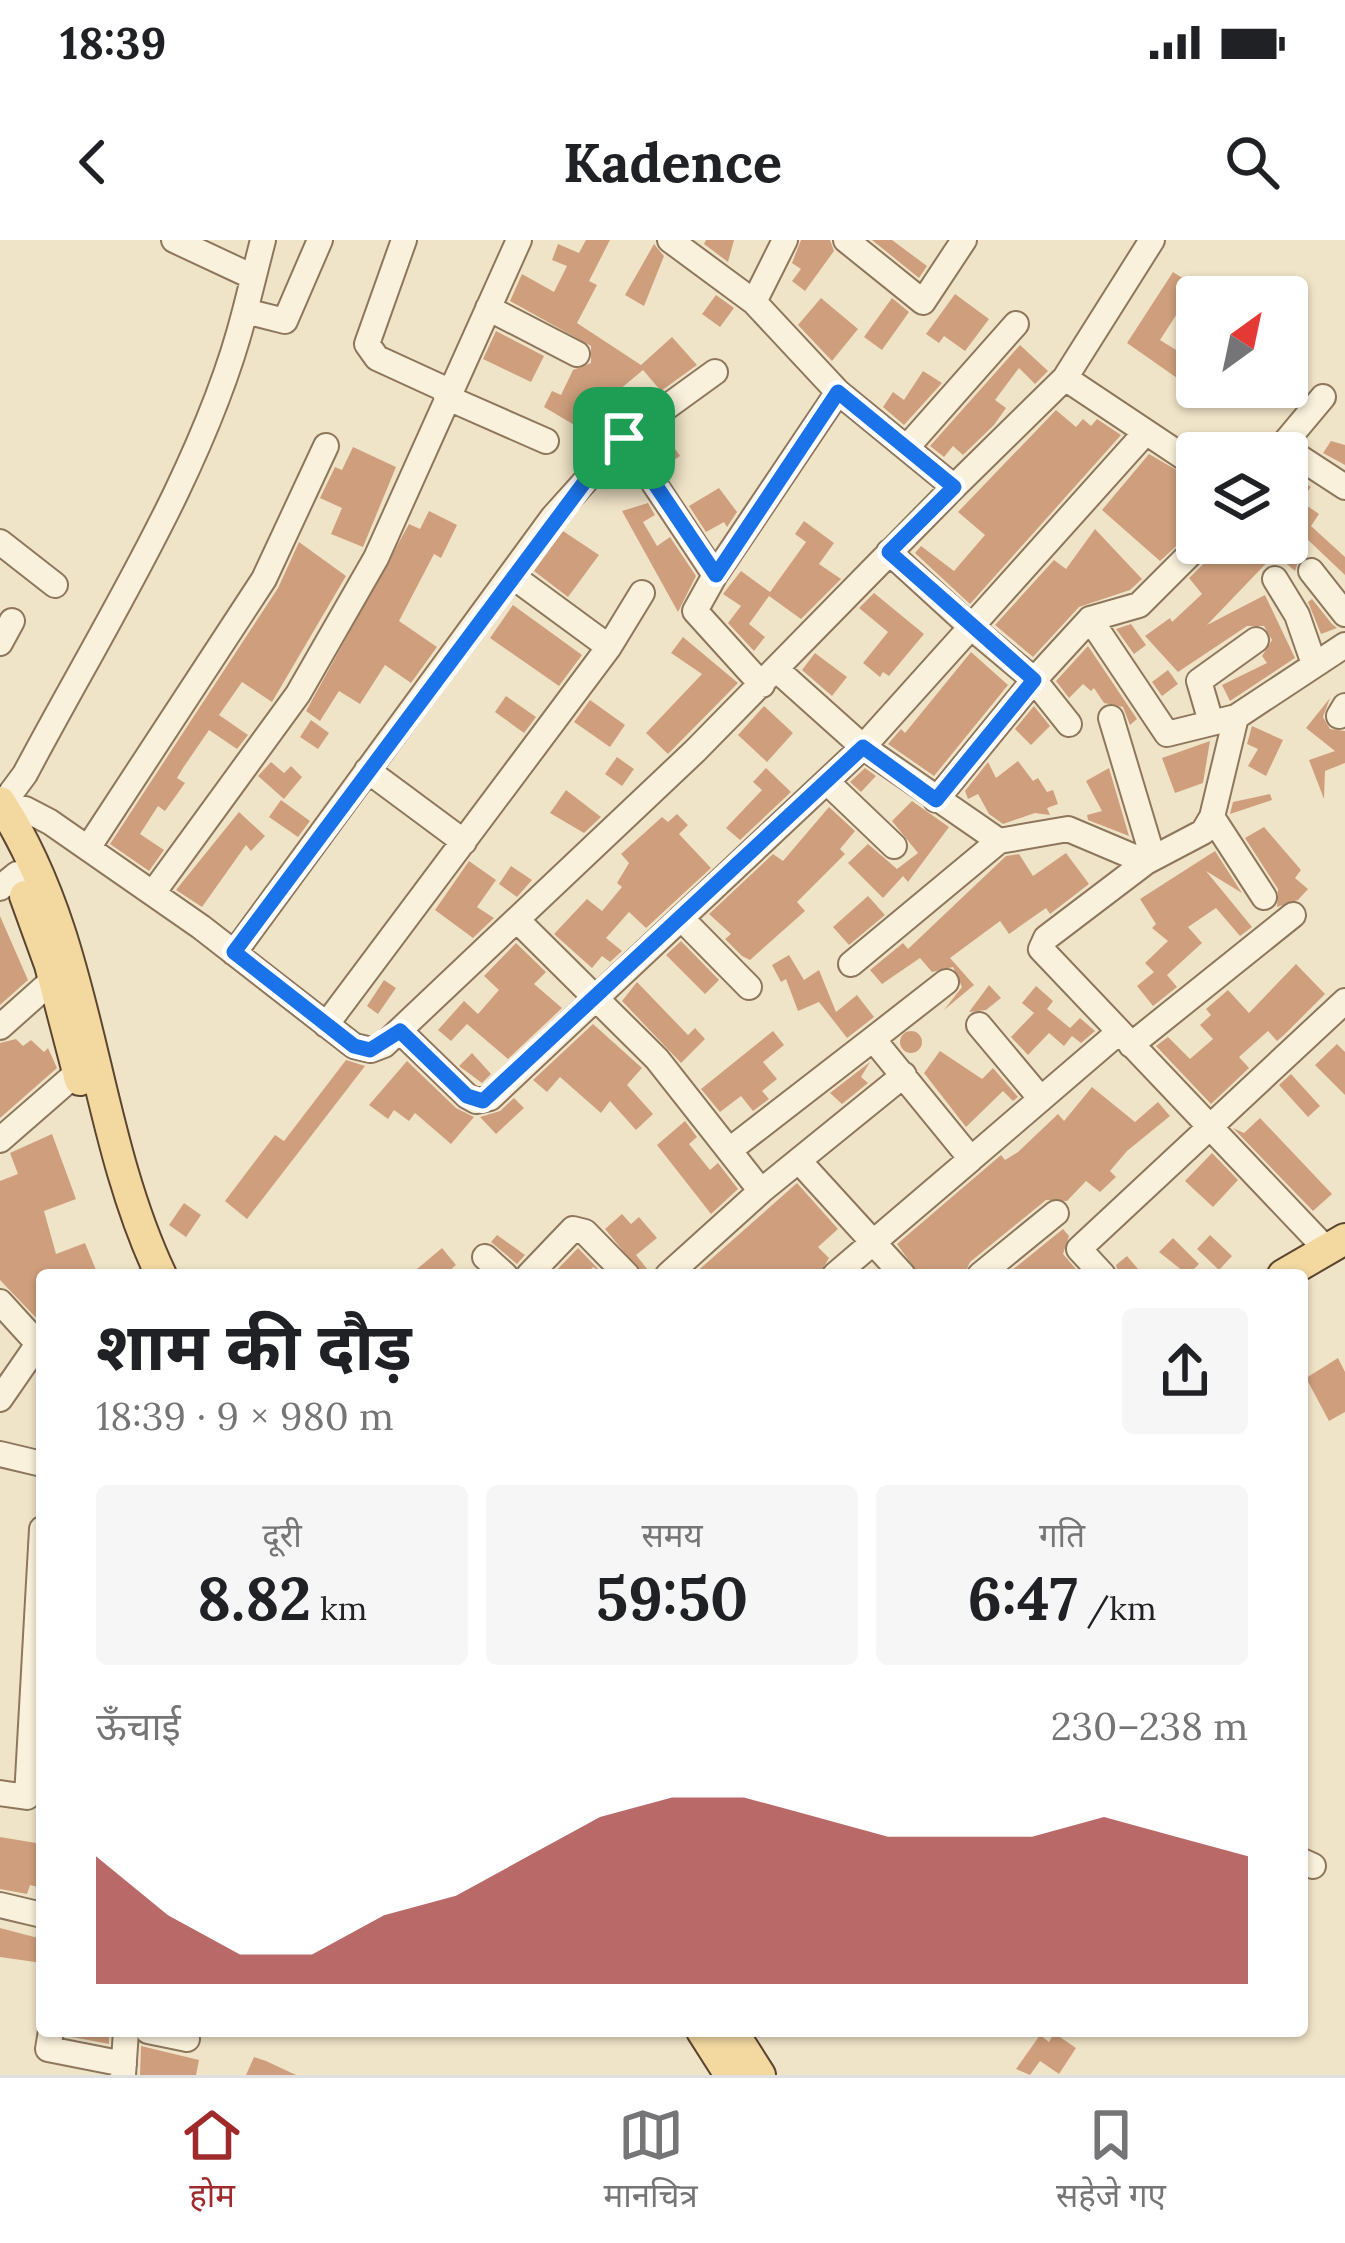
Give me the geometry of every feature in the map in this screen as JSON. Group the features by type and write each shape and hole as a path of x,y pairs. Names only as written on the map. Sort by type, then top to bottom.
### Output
{"main road":[{"path":"1,805 26,846 71,959 130,1201 158,1269"},
{"path":"0,839 8,881 54,979 111,1204 136,1269"},
{"path":"1294,1269 1337,1245"},
{"path":"706,2037 730,2075"},
{"path":"736,2037 760,2075"}],"street":[{"path":"174,240 251,276"},
{"path":"263,240 232,366 204,430 25,774 1,805 50,822 234,952 354,1046 370,1050 400,1031 518,921 770,677 1065,378 1152,240"},
{"path":"245,311 285,321 320,240"},
{"path":"404,240 367,344 377,358 546,441"},
{"path":"153,893 298,694 376,559 519,240"},
{"path":"670,240 697,247 838,392 954,487"},
{"path":"754,302 785,240"},
{"path":"846,240 923,302 954,244"},
{"path":"488,308 578,354"},
{"path":"908,446 1016,324"},
{"path":"234,952 577,488 624,438 715,372"},
{"path":"1065,378 1176,452"},
{"path":"838,392 695,611 770,677 999,841"},
{"path":"1295,432 1323,397"},
{"path":"400,1031 467,1096 483,1101 863,747 1146,432"},
{"path":"624,438 716,575"},
{"path":"88,848 263,579 326,446"},
{"path":"1308,466 1345,487"},
{"path":"0,542 55,585"},
{"path":"889,552 1034,680 1069,724"},
{"path":"936,800 1090,620 1139,605 1180,564"},
{"path":"1311,571 1345,614"},
{"path":"511,575 609,647"},
{"path":"1275,579 1297,615 1314,664"},
{"path":"326,1025 609,647 642,593"},
{"path":"1090,620 1167,734 1223,719 1345,645"},
{"path":"1256,640 1199,681 1223,719 1212,817 1203,832 1150,860 1046,938 1041,949 1209,1127 1337,1245"},
{"path":"1111,718 1150,860"},
{"path":"367,770 464,842"},
{"path":"827,782 894,846"},
{"path":"1212,817 1264,897"},
{"path":"851,964 999,841 1068,829 1150,860"},
{"path":"842,1269 1041,1099 1293,915"},
{"path":"681,917 749,987"},
{"path":"518,921 656,1059 761,1191"},
{"path":"0,1027 54,979"},
{"path":"731,1149 946,982"},
{"path":"1097,1269 1079,1249 1345,1001"},
{"path":"979,1025 1041,1099"},
{"path":"873,1039 971,1159"},
{"path":"0,1140 77,1072"},
{"path":"675,1269 761,1191 904,1075"},
{"path":"799,1161 899,1269"},
{"path":"987,1269 1056,1213"},
{"path":"535,1269 574,1228 585,1232 622,1269"},
{"path":"485,1257 498,1269"},
{"path":"0,1302 36,1342"},
{"path":"0,1399 36,1351"},
{"path":"0,1454 36,1463"},
{"path":"0,1793 35,1797 36,1759"},
{"path":"0,1905 36,1914"},
{"path":"49,2037 48,2050 123,2070 126,2037"},
{"path":"177,2037 187,2039"}],"building":[{"path":"586,240 610,240 589,281 597,285 577,323 641,365 672,337 697,365 661,391 643,370 576,426 544,407 552,391 561,395 573,370 591,363 591,346 510,301 522,274 554,292 567,266 552,260 558,244 579,253"},
{"path":"706,240 734,240 728,262 704,244"},
{"path":"801,240 830,240 834,251 805,291 792,281 801,269 792,263"},
{"path":"872,240 892,240 927,266 919,278"},
{"path":"654,244 664,256 644,306 625,295"},
{"path":"1173,272 1179,276 1176,315 1160,340 1176,350 1176,377 1127,343"},
{"path":"955,294 989,319 965,351 944,336 939,343 926,334"},
{"path":"716,295 734,308 720,327 702,314"},
{"path":"821,298 858,329 832,361 798,325"},
{"path":"892,298 909,312 882,350 864,337"},
{"path":"496,331 544,356 531,382 483,359"},
{"path":"1020,345 1048,371 1035,384 1019,368 995,400 1006,408 994,425 963,455 953,446 944,457 930,446"},
{"path":"923,371 942,383 904,425 883,407 893,392 904,400"},
{"path":"1056,410 1076,427 1083,419 1091,426 1097,419 1121,435 970,604 915,553 921,546 954,571 985,535 958,512"},
{"path":"667,437 680,456 663,467 650,448"},
{"path":"1331,441 1345,445 1345,465 1323,453"},
{"path":"353,447 396,467 363,547 331,534 342,508 320,498 335,467 342,470"},
{"path":"1149,454 1176,470 1176,546 1160,561 1102,510"},
{"path":"719,488 737,512 727,527 724,522 706,532 689,506"},
{"path":"648,503 655,515 643,522 657,546 670,537 696,576 678,612 622,511"},
{"path":"1308,506 1319,514 1311,526 1345,557 1345,575 1308,540"},
{"path":"429,511 457,525 441,558 434,554 399,621 437,647 411,683 385,665 360,704 339,691 320,721 306,711 409,524 420,529"},
{"path":"804,521 834,543 819,564 841,579 801,619 769,596 749,624 765,637 754,651 728,623 741,606 723,594 741,571 770,592 806,542 795,534"},
{"path":"1095,529 1142,579 1130,590 1079,607 1033,657 995,625 1054,560 1066,569"},
{"path":"563,531 599,555 568,597 534,571"},
{"path":"299,542 346,576 272,702 242,682 219,715 248,735 237,749 209,730 183,768 177,778 185,783 165,811 158,806 140,834 164,850 149,871 110,844 278,588"},
{"path":"1203,564 1265,564 1207,625 1265,595 1295,658 1230,701 1222,685 1267,663 1262,656 1272,640 1264,626 1247,626 1178,672 1145,636 1170,618 1172,622 1202,594 1189,578"},
{"path":"874,593 924,634 889,676 883,672 880,677 863,663 888,632 859,608"},
{"path":"1312,599 1337,628 1321,634 1308,602"},
{"path":"513,605 582,655 559,686 490,638"},
{"path":"1131,624 1146,645 1134,654 1116,629"},
{"path":"683,637 738,683 668,754 646,733 702,674 671,653"},
{"path":"1088,646 1137,719 1130,725 1123,707 1104,703 1094,688 1091,691 1083,684 1069,698 1056,681"},
{"path":"971,652 1008,685 934,776 888,744 901,729 905,733"},
{"path":"815,653 847,677 832,696 802,670"},
{"path":"1168,670 1178,684 1162,696 1152,682"},
{"path":"506,696 536,717 524,733 495,712"},
{"path":"1330,698 1323,717 1330,729 1345,731 1345,763 1325,771 1324,799 1309,760 1335,751 1306,728"},
{"path":"590,700 625,725 610,747 574,722"},
{"path":"764,706 793,733 767,762 738,735"},
{"path":"1034,706 1050,726 1031,745 1015,729"},
{"path":"311,720 329,733 318,749 300,737"},
{"path":"1252,726 1283,740 1266,776 1248,766 1258,749 1247,744"},
{"path":"1210,741 1203,783 1175,793 1162,758"},
{"path":"617,757 634,769 622,786 605,774"},
{"path":"1018,761 1033,781 1038,778 1047,792 1053,790 1058,804 1047,808 1050,815 1035,813 1003,824 989,814 978,794 968,799 965,791 988,762 996,778"},
{"path":"271,762 284,773 291,766 302,777 284,799 258,776"},
{"path":"766,768 791,792 740,840 726,828 762,790 753,782"},
{"path":"865,768 876,776 861,792 850,782"},
{"path":"1109,768 1129,836 1088,820 1087,815 1102,811 1086,781"},
{"path":"566,790 601,817 584,833 550,813"},
{"path":"1270,794 1272,800 1230,814 1233,802"},
{"path":"281,800 310,821 298,837 269,817"},
{"path":"912,801 949,827 908,882 903,876 883,898 848,863 868,844 897,869 918,853 892,821"},
{"path":"829,807 855,831 840,849 845,854 797,902 805,911 750,960 742,956 725,939 731,934 709,914 773,854 783,861"},
{"path":"239,812 265,836 251,851 246,845 202,907 176,890"},
{"path":"677,814 688,825 679,834 711,868 646,928 629,912 606,938 622,951 610,962 602,956 592,968 554,934 587,899 602,911 622,887 617,883 629,863 621,854 662,817 668,822"},
{"path":"1264,827 1301,870 1295,878 1308,889 1298,900 1277,907 1278,889 1245,838"},
{"path":"1215,851 1242,893 1206,871 1252,927 1240,936 1216,908 1188,927 1202,943 1167,975 1177,987 1153,1006 1137,986 1154,972 1145,963 1168,941 1152,928 1156,924 1140,899"},
{"path":"1066,853 1089,884 1050,914 1046,908 1009,934 1000,921 950,958 974,985 944,1010 962,987 953,967 932,972 920,958 882,984 870,970 903,943 908,949 1006,856 1019,854 1033,876"},
{"path":"469,861 496,880 477,907 494,918 473,938 435,910"},
{"path":"511,866 532,880 517,897 499,884"},
{"path":"868,896 885,915 849,945 833,927"},
{"path":"0,916 28,980 0,1005"},
{"path":"681,941 719,980 705,994 666,955"},
{"path":"516,943 546,972 534,984 562,1008 508,1059 467,1024 451,1041 438,1030 464,1001 478,1014 499,990 484,976"},
{"path":"789,955 804,980 819,970 836,1012 857,995 874,1017 847,1038 819,1002 798,1011 786,979 781,982 772,965"},
{"path":"1296,964 1325,994 1277,1041 1268,1031 1239,1057 1249,1068 1211,1104 1156,1046 1168,1037 1190,1059 1213,1039 1200,1025 1211,1015 1206,1009 1228,990 1249,1013"},
{"path":"384,980 396,988 378,1014 367,1006"},
{"path":"637,982 688,1035 695,1028 705,1039 681,1063 622,1001"},
{"path":"989,985 1001,998 986,1010 969,1012"},
{"path":"1036,986 1053,1001 1047,1009 1070,1028 1080,1018 1095,1031 1081,1043 1072,1036 1064,1046 1049,1033 1028,1055 1011,1037 1034,1013 1022,1003"},
{"path":"593,1024 642,1068 627,1085 653,1114 636,1130 610,1101 601,1113 560,1077 547,1092 533,1080"},
{"path":"773,1031 784,1045 763,1062 777,1079 762,1091 769,1099 753,1111 741,1096 720,1112 701,1089"},
{"path":"911,1031 922,1042 911,1053 900,1042"},
{"path":"16,1039 23,1046 31,1040 44,1052 48,1048 57,1068 0,1118 0,1043"},
{"path":"1337,1044 1345,1052 1345,1095 1315,1065"},
{"path":"940,1051 982,1079 993,1068 1018,1097 1013,1101 1003,1091 966,1127 924,1073"},
{"path":"472,1053 491,1074 482,1083 459,1066"},
{"path":"346,1060 365,1066 247,1219 225,1201 275,1135 284,1141"},
{"path":"407,1061 456,1108 474,1117 451,1144 415,1113 409,1121 394,1110 388,1119 369,1105"},
{"path":"870,1062 861,1077 868,1083 842,1104 830,1093"},
{"path":"1291,1074 1320,1106 1308,1117 1279,1085"},
{"path":"1092,1087 1135,1122 1158,1102 1170,1116 1127,1151 1110,1171 1116,1177 1100,1192 1086,1181 1067,1201 1046,1200 967,1269 915,1269 897,1244 1001,1155 1005,1160 1018,1152 1058,1114 1064,1121"},
{"path":"514,1098 524,1108 496,1134 480,1117 500,1111"},
{"path":"1260,1118 1332,1194 1313,1211 1233,1128 1244,1133"},
{"path":"685,1121 697,1137 689,1144 710,1170 718,1163 738,1189 711,1214 657,1145"},
{"path":"52,1134 76,1199 44,1211 56,1254 85,1243 96,1269 36,1269 36,1318 0,1280 0,1181 18,1174 10,1153"},
{"path":"1212,1153 1238,1180 1213,1207 1185,1181"},
{"path":"797,1183 838,1229 818,1247 829,1258 823,1269 700,1269"},
{"path":"184,1203 201,1215 186,1237 169,1225"},
{"path":"622,1214 631,1224 639,1217 657,1238 636,1255 647,1269 638,1269 605,1229"},
{"path":"1063,1229 1069,1236 1063,1254 1076,1269 1013,1269"},
{"path":"497,1235 525,1255 517,1264 491,1242"},
{"path":"1210,1235 1232,1256 1218,1269 1197,1249"},
{"path":"1173,1238 1199,1264 1180,1269 1159,1252"},
{"path":"442,1248 456,1265 451,1269 417,1269"},
{"path":"578,1248 598,1269 593,1267 558,1269"},
{"path":"1127,1256 1138,1269 1117,1269"},
{"path":"1338,1358 1345,1372 1345,1412 1329,1421 1308,1377"},
{"path":"0,1837 36,1843 36,1886 30,1885 27,1894 0,1889"},
{"path":"0,1928 36,1937 36,1962 0,1957"},
{"path":"72,2037 109,2037 109,2044"},
{"path":"1039,2037 1049,2042 1060,2037 1076,2048 1059,2074 1040,2061 1030,2075 1016,2069"},
{"path":"141,2046 199,2060 196,2075 140,2075"},
{"path":"254,2057 266,2061 296,2075 246,2075"}],"route":[{"path":"838,392 954,487 889,552 1034,680 936,800 863,747 490,1097 476,1101 400,1031 384,1046 370,1050 354,1046 234,952 553,518 624,438 716,575 838,392"}]}
